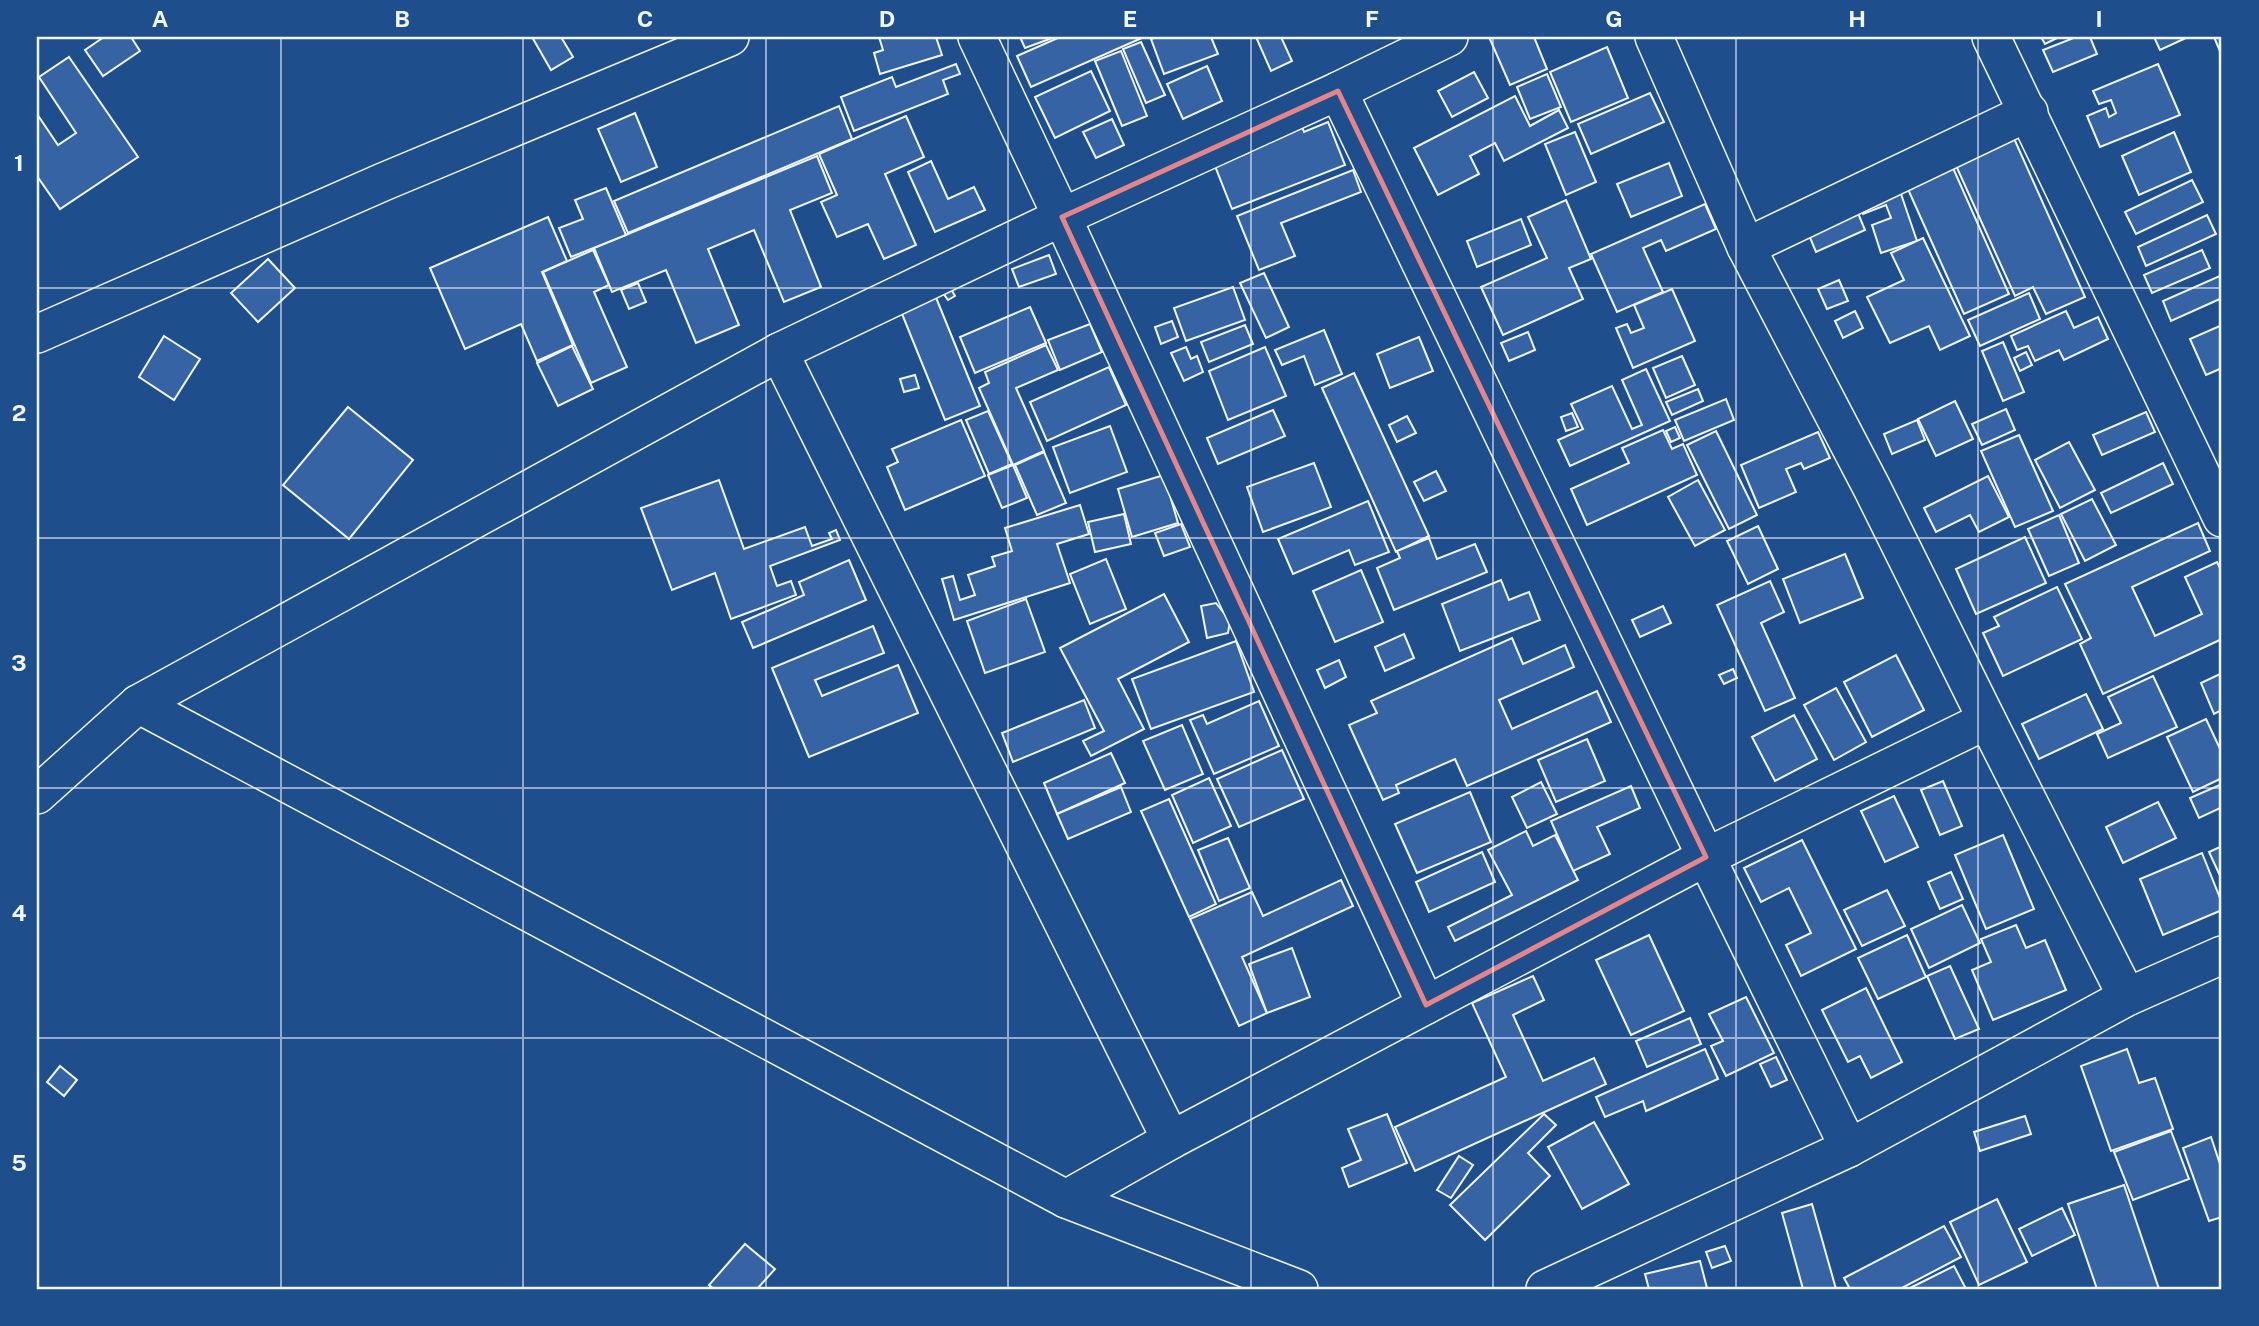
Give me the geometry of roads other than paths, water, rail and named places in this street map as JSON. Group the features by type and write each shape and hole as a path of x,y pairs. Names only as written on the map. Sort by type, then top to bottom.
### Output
{"street":[{"path":"37,334 383,182 730,37"},
{"path":"976,37 1062,217 1426,1005"},
{"path":"37,794 138,704 779,352 1449,37"},
{"path":"1654,37 1746,247 1872,488 2127,997"},
{"path":"1992,37 2222,518"},
{"path":"1338,91 1849,1148"},
{"path":"1746,247 2028,112"},
{"path":"779,352 1171,1140"},
{"path":"138,704 1066,1199 1299,1289"},
{"path":"1066,1199 1171,1140 1706,857 1987,720"},
{"path":"1545,1289 1849,1148 2127,997 2222,955"}]}
